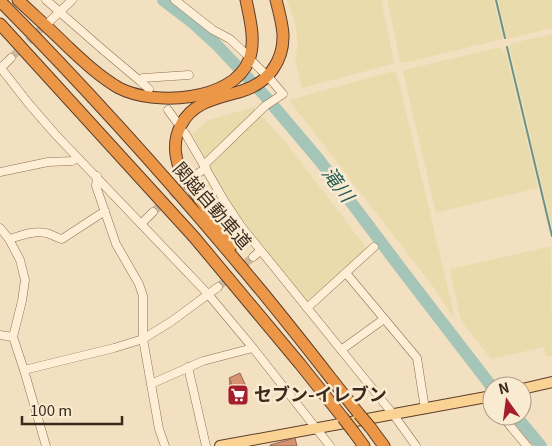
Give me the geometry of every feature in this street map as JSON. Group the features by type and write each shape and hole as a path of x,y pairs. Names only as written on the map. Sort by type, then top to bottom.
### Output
{"highway":[{"path":"18,0 98,74 133,94 162,99 193,96 222,88 234,81 245,68 252,48 253,40 246,1"},
{"path":"258,287 184,177 178,165 175,150 177,132 190,112 209,101 258,84 277,63 282,42 281,22 276,0"},
{"name":"関越自動車道","path":"0,1 132,141 258,287 384,446"},
{"name":"関越自動車道","path":"0,24 194,237 288,349 364,446"}],"main road":[{"path":"532,387 552,382"},
{"path":"220,446 255,443 393,414 482,399"}],"street":[{"path":"46,0 149,90"},
{"path":"49,22 72,0"},
{"path":"175,0 213,30 230,39 283,94 265,106 192,178"},
{"path":"11,58 0,68 29,104 77,158 97,176 208,294 330,446"},
{"path":"140,81 143,78 189,75"},
{"path":"168,110 176,121"},
{"path":"185,133 225,202 260,250 393,414 416,446"},
{"path":"0,172 48,162 72,161 77,158"},
{"path":"97,176 96,186 116,244 139,284 143,296 142,339 160,430 165,446"},
{"path":"8,239 28,233 46,233 62,239 104,211"},
{"path":"141,224 153,212"},
{"path":"0,228 20,260 25,280 13,337 46,446"},
{"path":"308,308 374,247"},
{"path":"252,258 260,250"},
{"path":"346,273 417,358 425,409"},
{"path":"24,370 114,348 142,339 172,321 218,287"},
{"path":"341,350 384,319"},
{"path":"0,335 13,337"},
{"path":"151,384 203,361 253,348"},
{"path":"188,367 206,446"},
{"path":"511,426 528,446"}],"shaded area":[{"path":"287,0 381,0 394,61 393,64 302,88 295,59 298,44 295,24"},
{"path":"387,0 493,0 503,39 404,63 400,61"},
{"path":"498,0 552,0 552,28 507,39"},
{"path":"552,34 552,228 509,44"},
{"path":"501,47 502,51 505,50 538,188 436,213 403,72 404,70"},
{"path":"394,71 397,74 454,314 452,316 435,289 289,100"},
{"path":"254,107 287,144 368,250 308,302 227,200 192,134 208,120"},
{"path":"551,246 552,356 546,357 544,347 491,359 461,321 451,269"}],"building":[{"path":"240,373 248,391 237,396 229,378"},
{"path":"295,438 297,446 270,446 270,445"}],"waterway":[{"name":"滝川","path":"163,0 216,44 265,96 320,161 484,376"},
{"path":"496,0 505,38"},
{"path":"507,47 552,236"},
{"name":"滝川","path":"524,426 541,446"}],"tunnel":[{"path":"11,58 47,23"},
{"path":"153,212 190,180"},
{"path":"218,287 253,257"}],"place":[{"name":"セブン-イレブン","path":"238,395"}]}
